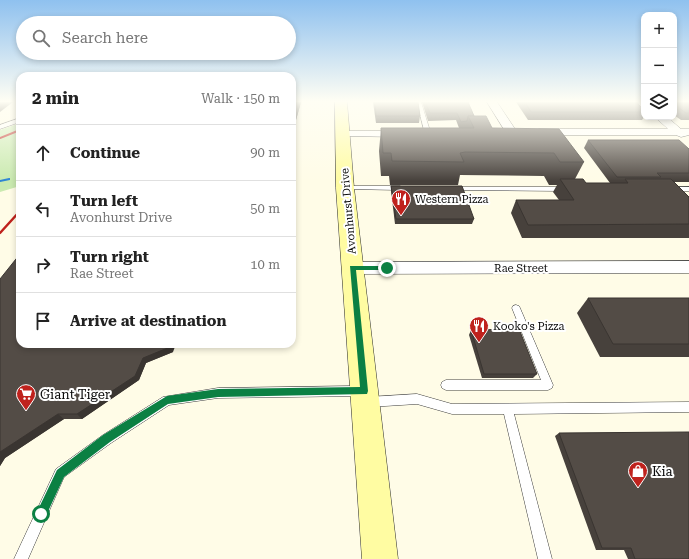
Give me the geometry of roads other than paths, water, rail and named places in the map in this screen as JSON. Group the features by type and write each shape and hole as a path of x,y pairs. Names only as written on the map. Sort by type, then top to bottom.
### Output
{"street":[{"name":"Avonhurst Drive","path":"343,128 345,188 380,559"},
{"path":"515,128 519,132"},
{"path":"496,132 684,132 689,141"},
{"path":"343,134 443,133"},
{"name":"Rae Street","path":"353,268 689,267"}],"lane":[{"path":"426,128 428,134"},
{"path":"345,188 408,188"},
{"path":"447,188 572,189"},
{"path":"666,189 689,189"},
{"path":"446,385 548,384 516,308"},
{"path":"21,559 60,474 106,439 167,400 218,393 417,399 452,409 689,407"},
{"path":"508,408 545,559"}],"waterway":[{"path":"0,181 9,179"}],"railway":[{"path":"0,138 16,132"},
{"path":"0,233 16,215"}],"place":[{"name":"Western Pizza","path":"401,216"},
{"name":"Kooko's Pizza","path":"479,343"},
{"name":"Giant Tiger","path":"26,411"},
{"name":"Kia","path":"638,488"}]}
